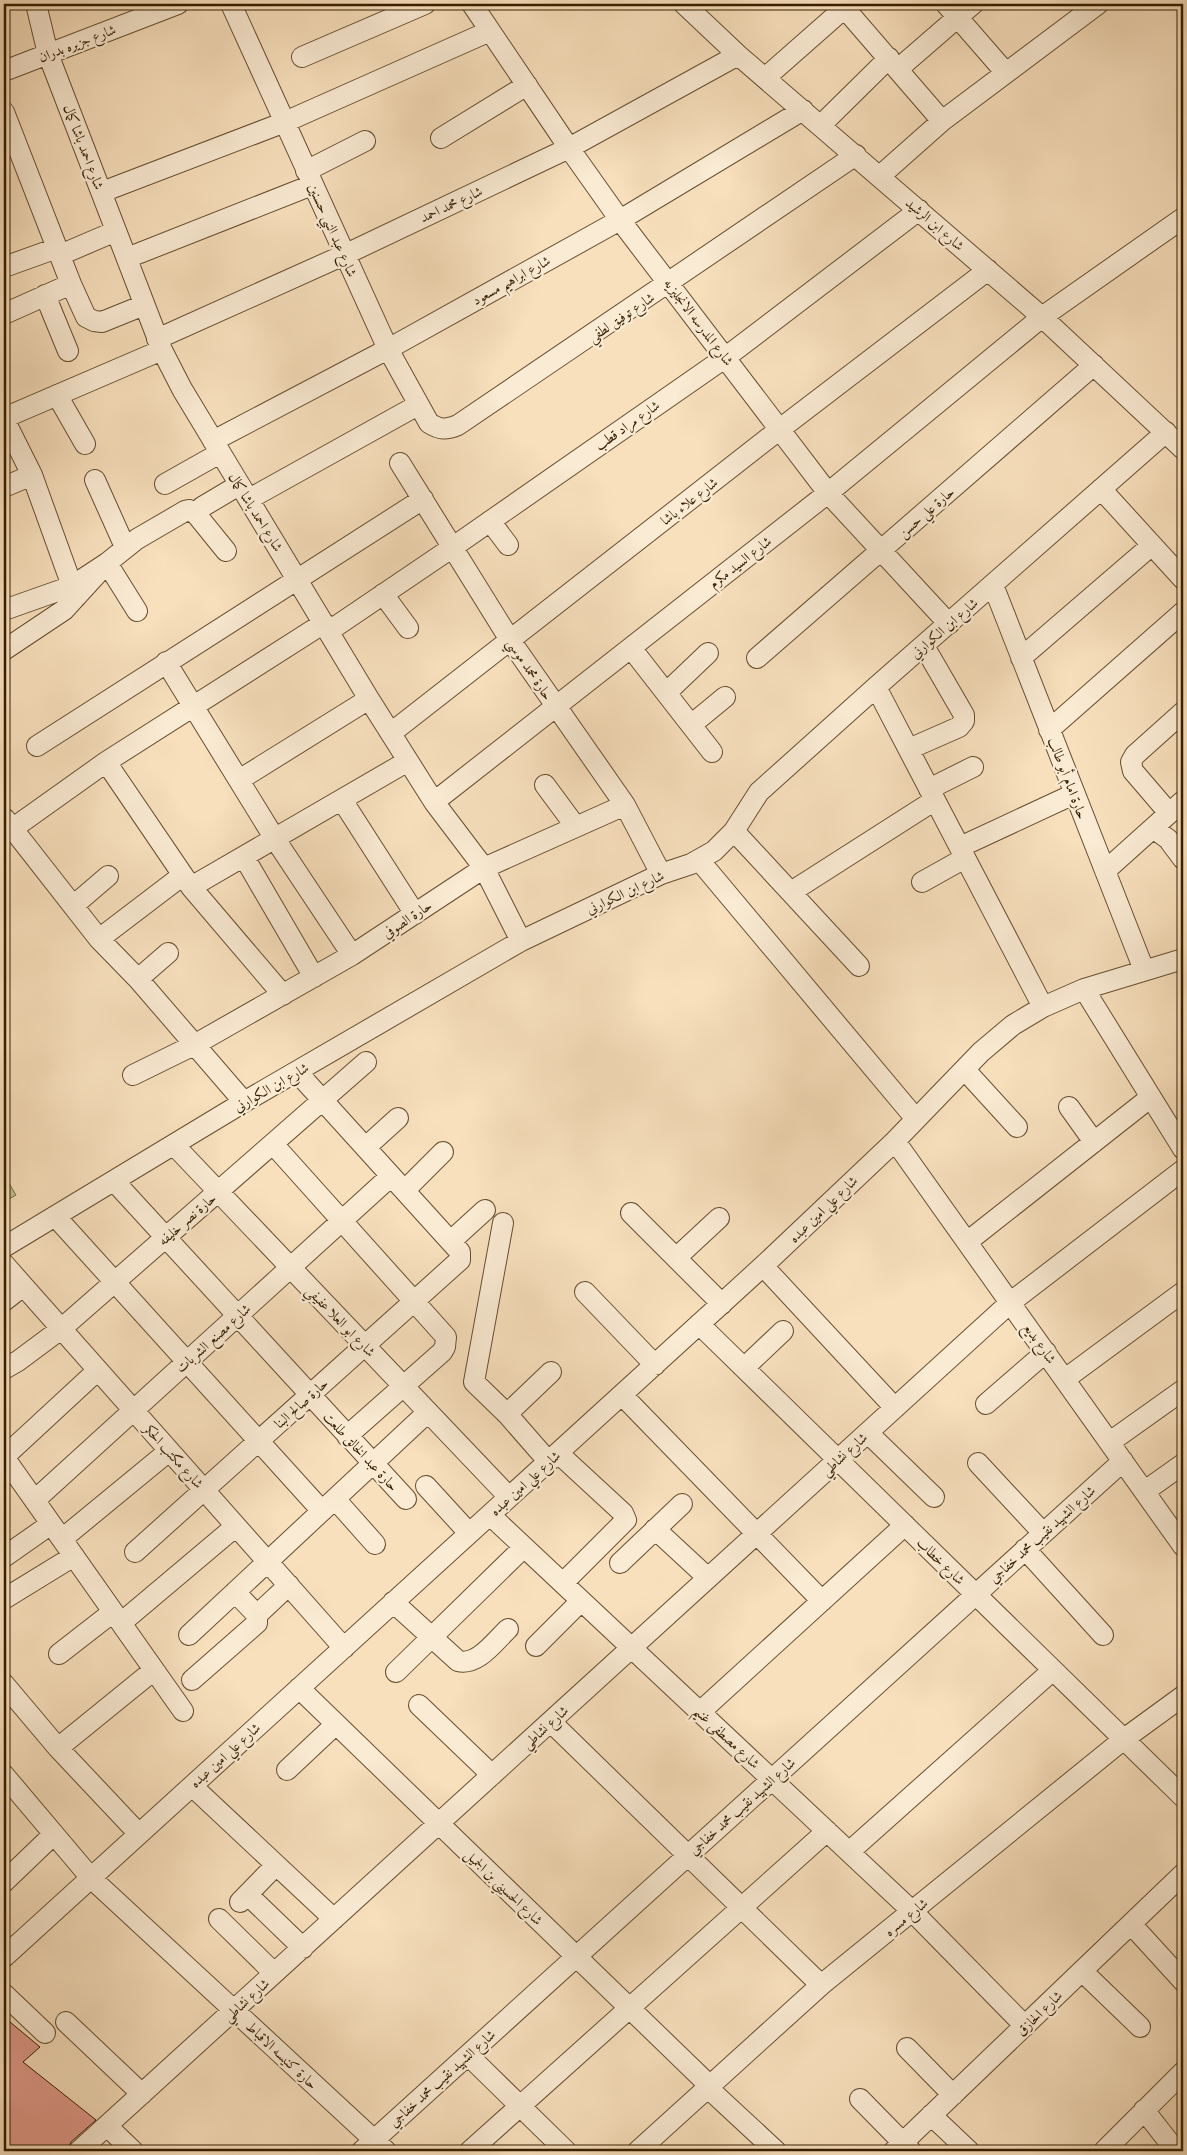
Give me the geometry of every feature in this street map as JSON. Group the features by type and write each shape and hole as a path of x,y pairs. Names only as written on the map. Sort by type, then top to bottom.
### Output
{"street":[{"name":"شارع احمد باشا كمال","path":"36,4 48,54 159,345 182,389 369,699 434,802 484,868 521,941"},
{"name":"شارع جزيره بدران","path":"4,70 178,4"},
{"name":"شارع عبد النبي حسنين","path":"231,4 344,255 388,349 418,405 429,423 437,428 448,429 458,425"},
{"path":"302,57 425,4"},
{"name":"شارع المدرسه الانجليزيه","path":"472,4 620,220 828,493 948,624"},
{"name":"شارع ابن الرشيد","path":"684,4 738,55 1042,316 1183,449"},
{"path":"821,125 894,64 951,11 973,4"},
{"path":"880,176 942,121 1006,73 1075,10 1098,4"},
{"path":"765,78 845,5 942,121"},
{"path":"951,11 1006,73"},
{"path":"102,192 285,122 490,31"},
{"name":"شارع محمد احمد","path":"4,418 57,395 569,148 738,55"},
{"path":"441,138 527,85"},
{"name":"شارع ابراهيم مسعود","path":"165,484 217,447 620,220 803,110"},
{"path":"4,112 71,284 86,317 102,322 144,305"},
{"path":"127,258 309,178 365,141"},
{"name":"شارع توفيق لطفي","path":"458,425 670,284 856,155"},
{"name":"شارع مراد قطب","path":"8,823 193,706 383,594 453,547 726,357 918,210"},
{"name":"شارع السيد مكرم","path":"434,802 828,493 1042,316 1183,218"},
{"path":"4,267 116,231"},
{"name":"شارع علاء باشا","path":"391,733 780,429 988,270"},
{"path":"4,314 71,284"},
{"path":"45,295 68,351"},
{"name":"حارة علي حسن","path":"757,658 1094,365"},
{"path":"57,395 86,444"},
{"path":"202,506 244,492 418,405"},
{"path":"4,418 32,475 74,592"},
{"name":"شارع ابن الكوارني","path":"4,1247 244,1102 521,941 661,874 691,864 714,851 734,831 759,792 876,686 924,646 1166,432"},
{"name":"حارة محمد موسي","path":"400,463 510,640 625,805 661,874"},
{"path":"4,487 32,475"},
{"path":"95,480 125,547"},
{"path":"1101,489 1183,579"},
{"path":"37,746 423,499"},
{"path":"4,650 64,610 74,592 125,547 189,510 196,514 226,551"},
{"path":"490,521 508,545"},
{"path":"1021,658 1152,545"},
{"path":"107,563 137,612"},
{"name":"حارة امام أبو طالب","path":"993,585 1144,970"},
{"path":"4,610 74,592"},
{"path":"383,594 408,628"},
{"path":"1050,730 1183,612"},
{"path":"908,749 959,727 964,721 964,715 924,646"},
{"path":"631,648 712,752"},
{"path":"666,693 708,653"},
{"path":"166,662 275,839 352,955"},
{"path":"876,686 1044,1007"},
{"path":"691,725 725,697"},
{"path":"239,780 369,699"},
{"path":"1104,871 1176,807 1133,771 1131,762 1135,755 1183,712"},
{"path":"100,939 187,881 244,857 408,761"},
{"path":"106,762 187,881 283,995"},
{"path":"792,892 932,794 973,768"},
{"path":"545,785 576,827"},
{"path":"922,882 962,852 1074,794"},
{"path":"342,800 415,914"},
{"name":"حارة الصوفي","path":"133,1075 194,1045 352,955 484,868 625,805"},
{"path":"8,823 100,939 138,979 244,1102"},
{"path":"1153,828 1168,839 1183,859"},
{"path":"734,831 859,966"},
{"path":"244,857 314,977"},
{"path":"699,860 916,1119"},
{"path":"73,906 108,876"},
{"path":"138,979 168,953"},
{"name":"شارع علي امين عبده","path":"4,1957 722,1304 895,1141 982,1052 1014,1025 1044,1007 1084,989 1183,959"},
{"path":"1084,989 1183,1149"},
{"name":"حارة نصر خليفه","path":"4,1369 61,1329 366,1062"},
{"path":"965,1070 1017,1127"},
{"path":"298,1072 455,1246"},
{"path":"968,1242 1151,1097"},
{"path":"1069,1107 1094,1142"},
{"path":"366,1147 398,1118"},
{"name":"شارع بديع","path":"895,1141 1183,1546"},
{"path":"273,1144 444,1333 446,1342 442,1352 347,1436"},
{"name":"شارع ابو العلا عفيفي","path":"174,1145 509,1497"},
{"name":"شارع مصنع الشربات","path":"35,1500 342,1221 443,1152"},
{"name":"شارع نشاطي","path":"79,2151 1011,1302 1183,1170"},
{"name":"حارة عبد الخالق طلعت","path":"114,1181 406,1500"},
{"name":"حارة صالح البنا","path":"134,1552 460,1260 455,1246 484,1210"},
{"path":"631,1213 722,1304"},
{"path":"55,1216 258,1441 328,1505 375,1544"},
{"path":"676,1258 719,1218"},
{"path":"503,1223 474,1380 476,1386 553,1457 623,1513 626,1520 563,1583"},
{"name":"شارع مكتب الحكر","path":"4,1264 344,1648"},
{"path":"763,1266 895,1408"},
{"path":"4,1301 23,1286"},
{"path":"585,1292 655,1365"},
{"path":"1065,1379 1183,1292"},
{"name":"شارع خطاب","path":"699,1324 1183,1797"},
{"path":"744,1368 783,1331"},
{"path":"986,1404 1046,1352"},
{"path":"98,1370 4,1457 183,1711"},
{"path":"507,1414 551,1372"},
{"path":"1110,1442 1183,1390"},
{"path":"622,1395 822,1601"},
{"path":"188,1635 428,1412"},
{"path":"868,1433 934,1497"},
{"path":"4,1557 57,1531 169,1451"},
{"name":"شارع الشهيد نقيب محمد خفاجي","path":"374,2148 468,2055 1123,1461"},
{"path":"978,1463 1044,1533"},
{"path":"1145,1491 1183,1464"},
{"path":"426,1486 469,1533"},
{"path":"620,1562 682,1504"},
{"name":"شارع مصطفى غنيم","path":"490,1515 913,1912 1025,2026"},
{"path":"700,1712 905,1525"},
{"path":"59,1654 117,1617 236,1526"},
{"path":"655,1529 708,1578"},
{"path":"396,1672 524,1548"},
{"path":"1025,1550 1103,1635"},
{"path":"4,1599 74,1556"},
{"path":"256,1614 288,1586"},
{"path":"192,1680 256,1625 258,1621 256,1614 235,1592"},
{"path":"536,1646 581,1601"},
{"path":"393,1602 458,1661 468,1662 477,1658 508,1629"},
{"path":"58,1748 154,1670"},
{"path":"849,1852 1053,1670"},
{"path":"4,1684 58,1748 138,1834"},
{"name":"شارع الحسيني بن الجميل","path":"299,1688 776,2151"},
{"name":"شارع مسره","path":"638,2151 821,1985 1124,1739 1183,1696"},
{"path":"419,1705 492,1775"},
{"path":"551,1722 821,1985"},
{"path":"287,1770 336,1724"},
{"name":"حارة كنيسه الاقباط","path":"4,1775 91,1878 234,2010 374,2148"},
{"path":"192,1786 334,1920"},
{"path":"470,2151 827,1831"},
{"path":"4,1882 54,1834"},
{"path":"276,1865 244,1899 303,1948"},
{"name":"شارع الحازق","path":"902,2149 931,2115 1183,1874"},
{"path":"219,1919 274,1974"},
{"path":"1132,1924 1183,1981"},
{"path":"1082,1971 1140,2027"},
{"path":"4,1994 45,2033"},
{"path":"66,2022 142,2094"},
{"path":"907,2048 953,2095"},
{"path":"468,2055 566,2151"},
{"path":"1104,2151 1183,2072"},
{"path":"860,2100 902,2149"},
{"path":"1144,2110 1176,2151"},
{"path":"931,2115 969,2151"},
{"path":"107,2126 133,2151"}],"green space":[{"path":"4,1175 16,1195 4,1202"}],"building":[{"path":"4,2017 40,2047 23,2062 96,2120 71,2142 67,2151 4,2151"}]}
